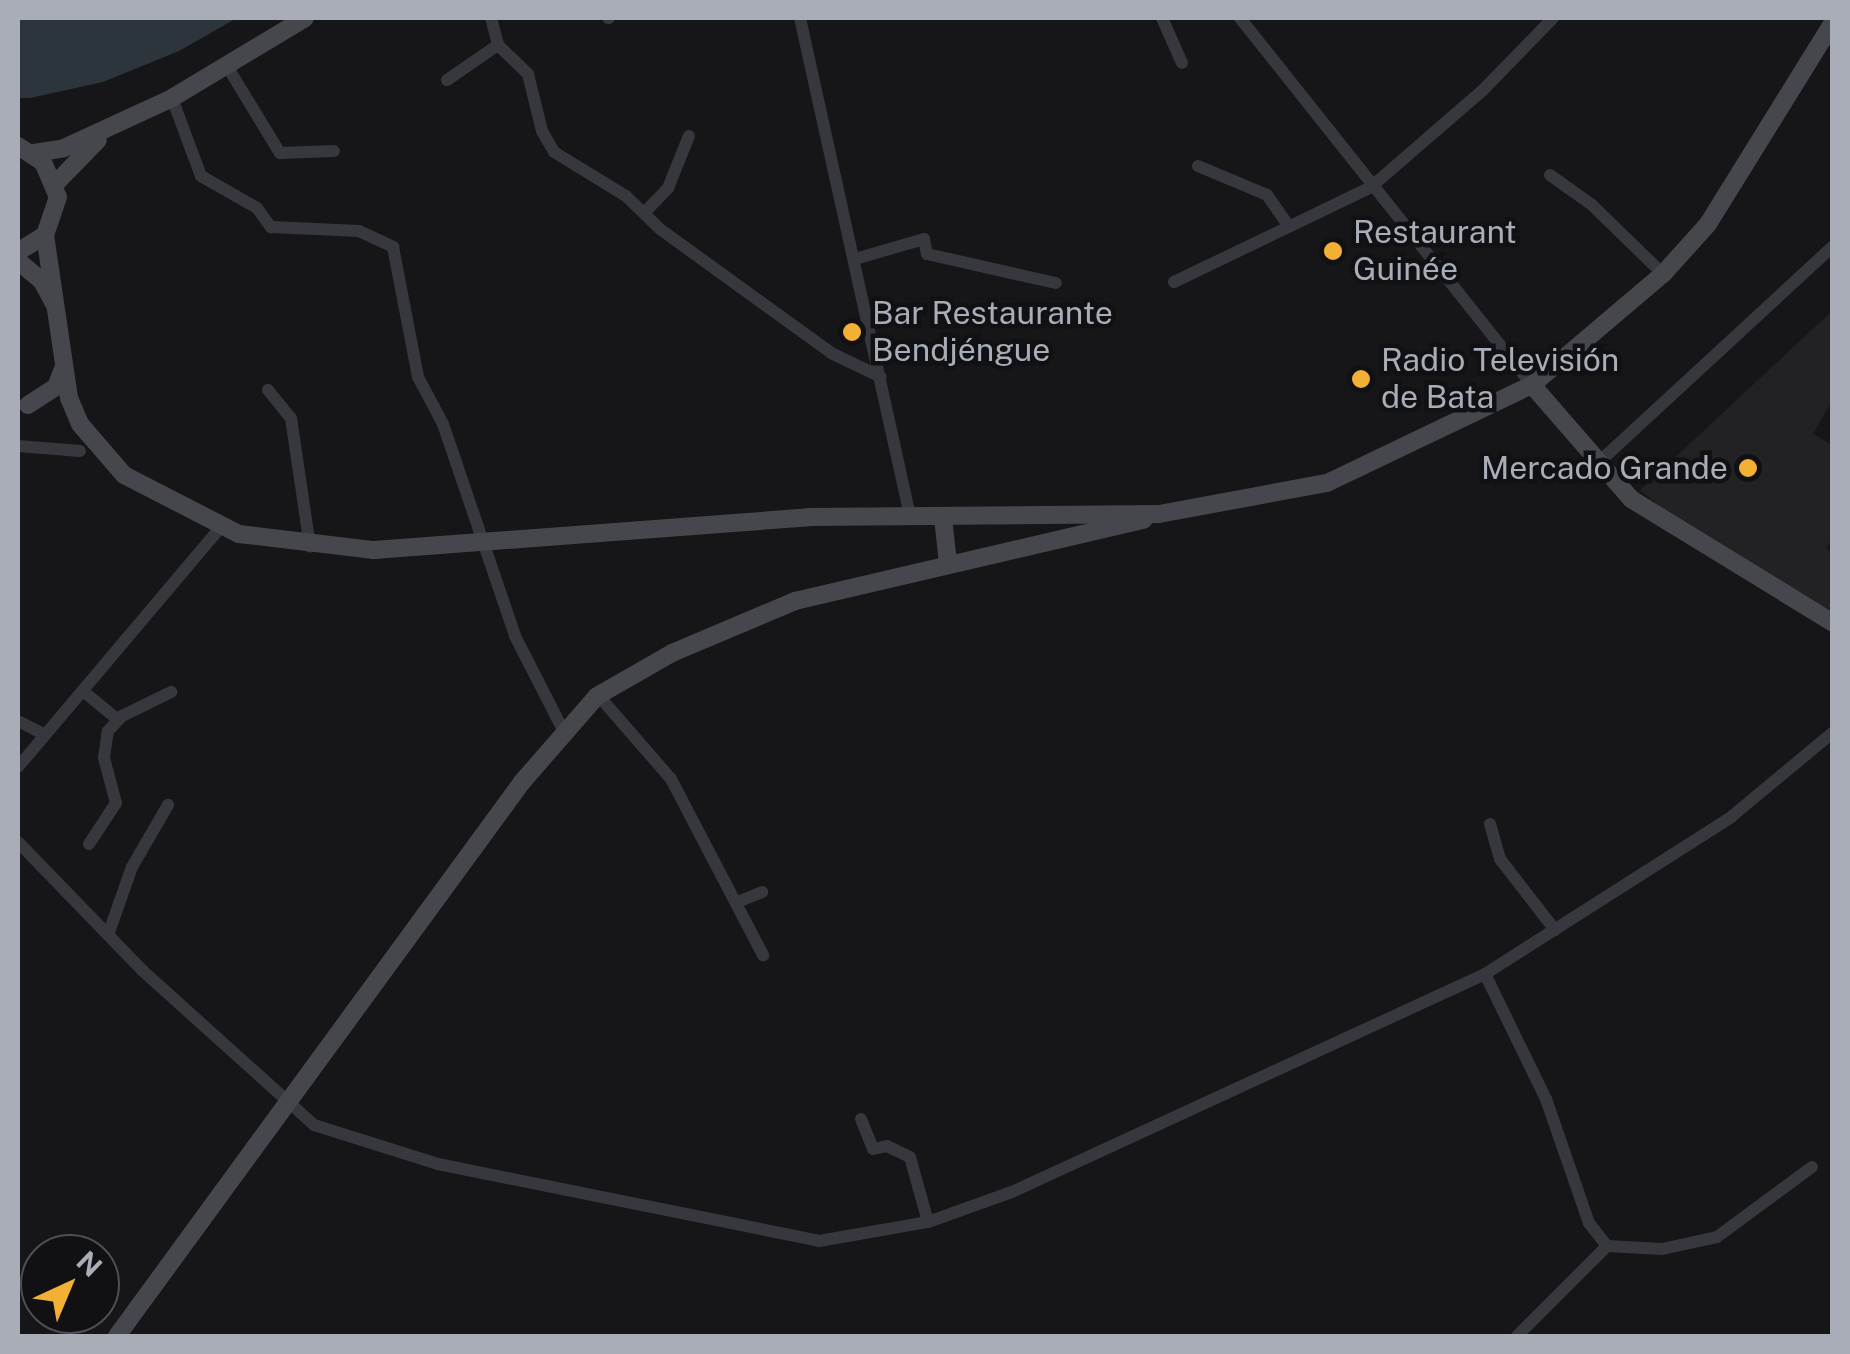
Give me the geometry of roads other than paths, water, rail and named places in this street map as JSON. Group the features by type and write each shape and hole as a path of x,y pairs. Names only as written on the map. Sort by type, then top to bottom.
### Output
{"main road":[{"path":"305,18 228,66 109,130 26,150 56,183 57,210 46,235 64,366 73,412 99,450 124,475 220,528 310,547 910,516 1159,514 1275,498 1327,483 1532,384 1663,274 1708,224 1832,24"},
{"path":"56,183 109,130"},
{"path":"18,252 46,235"},
{"path":"18,261 42,281 58,310"},
{"path":"28,405 56,387 64,366"},
{"path":"1532,384 1631,499 1690,540 1832,622"},
{"path":"117,1336 562,728 598,695 672,653 795,601 948,564 1120,529 1159,514"},
{"path":"943,517 948,564"}],"street":[{"path":"491,18 498,45 528,74 542,131 554,152 644,213 831,353 881,376"},
{"path":"800,18 910,516"},
{"path":"1162,18 1182,62"},
{"path":"1240,18 1532,384"},
{"path":"1174,282 1371,187 1483,90 1554,18"},
{"path":"447,80 498,45"},
{"path":"228,66 280,153 334,152"},
{"path":"172,98 201,176 250,204 271,226 359,231 392,246 403,274 412,360 443,424 478,540 515,636 562,728"},
{"path":"644,213 668,188 689,136"},
{"path":"1198,166 1267,195 1288,225"},
{"path":"1550,176 1606,216 1663,274"},
{"path":"855,259 924,239 928,254 1056,283"},
{"path":"1598,463 1832,246"},
{"path":"268,390 291,418 310,547"},
{"path":"18,446 80,452"},
{"path":"18,768 220,528"},
{"path":"83,690 118,720"},
{"path":"89,844 116,803 104,758 108,731 118,720 171,692"},
{"path":"598,695 671,779 740,901 763,955"},
{"path":"18,720 45,735"},
{"path":"18,842 108,934 314,1125 391,1151 775,1236 819,1240 928,1222 1012,1192 1484,974 1731,818 1832,733"},
{"path":"108,934 132,867 168,806"},
{"path":"1490,824 1500,860 1554,930"},
{"path":"740,901 762,892"},
{"path":"1484,974 1546,1099 1589,1222 1607,1246"},
{"path":"861,1119 873,1149 887,1146 910,1157 928,1222"},
{"path":"1517,1336 1607,1246 1662,1249 1717,1237 1739,1227 1812,1167"}],"place":[{"name":"Restaurant Guinée","path":"1333,251"},
{"name":"Bar Restaurante Bendjéngue","path":"852,332"},
{"name":"Radio Televisión de Bata","path":"1361,379"},
{"name":"Mercado Grande","path":"1748,468"}]}
